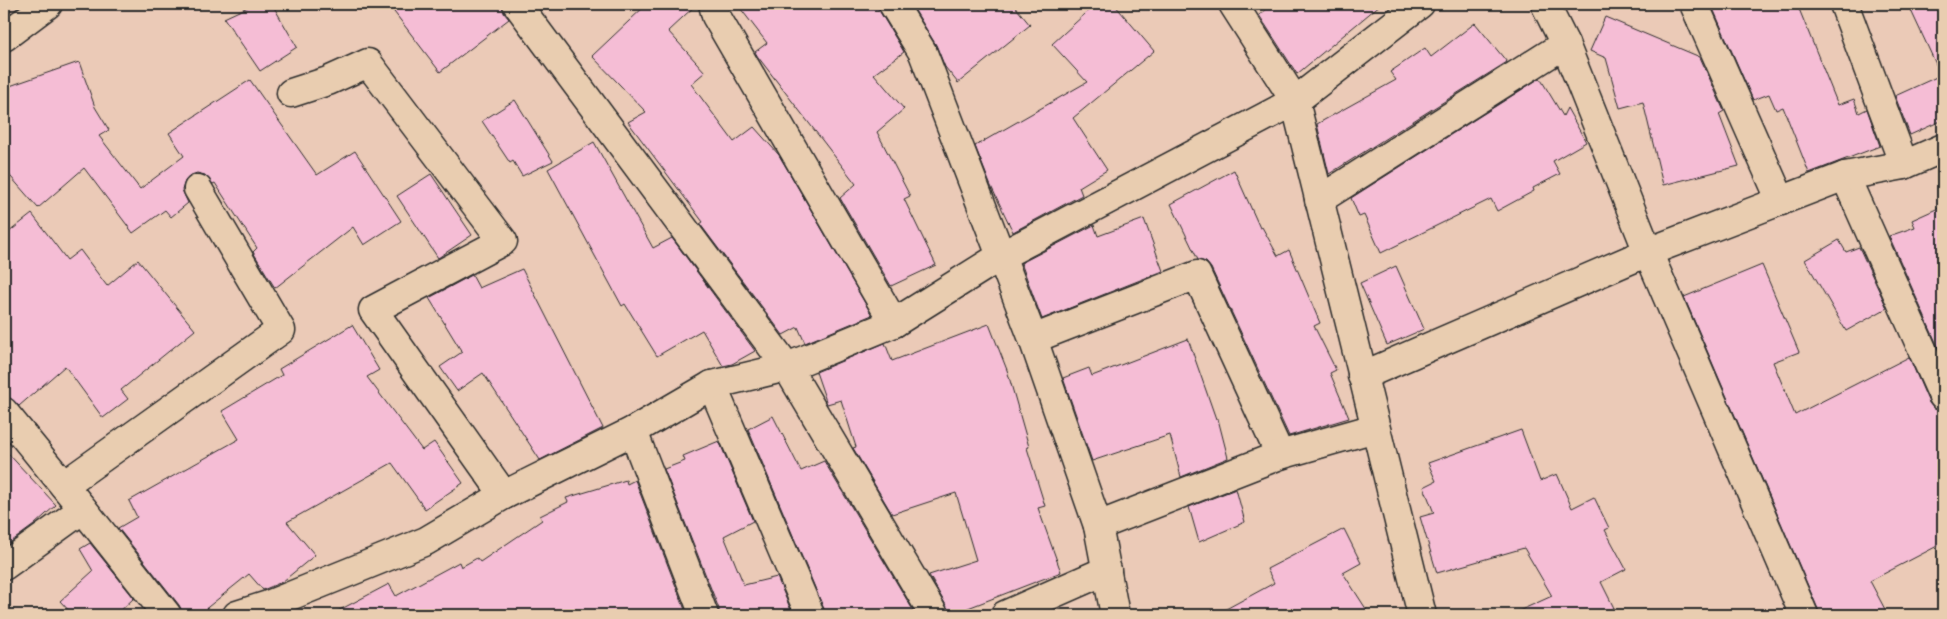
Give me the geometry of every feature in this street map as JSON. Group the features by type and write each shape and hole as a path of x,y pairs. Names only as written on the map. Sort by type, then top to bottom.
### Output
{"street":[{"path":"7,30 48,4"},
{"path":"517,4 787,367 934,615"},
{"path":"713,4 716,16 894,323"},
{"path":"893,4 923,54 1033,339 1098,526 1116,615"},
{"path":"1233,4 1295,101 1420,615"},
{"path":"237,615 271,610 426,541 504,495 633,431 712,386 787,367 894,323 1001,256 1295,101 1420,4"},
{"path":"1545,4 1565,44 1648,252 1804,615"},
{"path":"1694,4 1781,201"},
{"path":"1844,4 1904,165"},
{"path":"1319,200 1565,44"},
{"path":"291,93 328,81 368,63 503,241 373,310 504,495"},
{"path":"1362,376 1648,252 1846,176 1904,165 1943,148"},
{"path":"1846,176 1943,396"},
{"path":"64,485 282,330 198,189"},
{"path":"1033,339 1197,275 1280,455"},
{"path":"712,386 810,615"},
{"path":"4,412 84,509 167,615"},
{"path":"1098,526 1280,455 1375,428"},
{"path":"633,431 704,615"},
{"path":"4,566 84,509"},
{"path":"1005,615 1107,570"}],"building":[{"path":"254,4 272,4 297,47 260,71 224,18"},
{"path":"388,4 502,4 504,13 509,19 440,72"},
{"path":"647,4 697,4 668,31 705,72 691,84 734,142 754,127 779,155 872,315 805,343 798,327 783,335 700,224 703,222 628,122 646,112 592,56"},
{"path":"737,4 877,4 904,52 874,74 904,109 877,132 910,196 904,199 936,265 891,286 840,198 856,184 758,57 755,52 767,43"},
{"path":"911,4 1013,4 1030,25 958,83 945,67 936,45"},
{"path":"1096,4 1114,4 1154,51 1073,118 1107,170 1079,187 1082,195 1013,232 990,184 975,146 1087,82 1052,44"},
{"path":"1274,4 1381,4 1297,74 1259,15"},
{"path":"1711,4 1797,4 1838,105 1854,99 1859,113 1867,109 1880,146 1809,173 1783,107 1776,110 1769,94 1753,100"},
{"path":"1908,4 1943,4 1943,120 1910,135 1895,96 1941,75"},
{"path":"1605,17 1700,57 1724,111 1719,114 1739,166 1663,185 1643,102 1620,108 1606,58 1590,51"},
{"path":"1475,23 1507,62 1329,174 1317,124 1396,80 1390,72 1425,48 1431,57"},
{"path":"79,62 95,107 109,130 99,136 140,189 184,156 169,133 250,80 317,175 355,151 401,221 364,245 353,227 275,288 253,252 257,248 215,183 213,184 205,175 197,173 191,175 185,181 182,190 188,203 171,217 165,210 133,233 84,168 38,208 4,169 4,88"},
{"path":"1540,78 1563,116 1567,108 1586,142 1553,161 1560,174 1533,188 1534,191 1497,211 1491,199 1381,253 1364,215 1359,217 1351,198"},
{"path":"515,100 553,161 522,176 513,161 510,163 482,121"},
{"path":"594,142 653,248 672,238 755,351 732,364 723,366 702,330 657,356 625,304 622,306 548,169"},
{"path":"1234,170 1260,228 1262,227 1278,256 1289,250 1320,323 1314,326 1336,370 1330,373 1349,418 1289,436 1211,268 1206,262 1198,260 1171,204"},
{"path":"431,174 472,235 438,258 397,196"},
{"path":"1943,206 1943,358 1889,236 1915,227 1912,220"},
{"path":"32,214 67,260 80,250 107,286 138,260 195,330 121,390 128,399 103,418 65,366 19,406 10,398 4,397 4,236"},
{"path":"1144,219 1163,271 1042,319 1021,263 1094,225 1098,236"},
{"path":"1839,240 1846,252 1859,247 1887,308 1846,331 1805,260"},
{"path":"1762,265 1799,352 1773,362 1795,415 1909,357 1929,403 1934,409 1943,411 1943,543 1870,581 1888,615 1819,615 1684,297"},
{"path":"1396,266 1424,329 1387,345 1360,283"},
{"path":"522,269 603,428 540,460 483,373 457,391 440,367 462,352 429,298 472,275 479,288"},
{"path":"989,324 1007,370 1029,447 1027,448 1045,506 1038,508 1061,572 950,615 929,575 976,560 956,493 892,514 853,448 856,447 841,400 827,404 816,372 885,343 892,361"},
{"path":"352,325 379,370 367,377 422,450 434,442 463,483 425,509 392,463 287,522 315,555 282,582 263,590 249,574 198,615 184,615 179,605 118,528 137,517 129,501 239,439 222,411 282,375 279,369"},
{"path":"1188,339 1216,419 1218,419 1228,458 1181,477 1170,435 1092,461 1063,378 1089,368 1092,376"},
{"path":"773,416 801,471 824,461 916,615 825,615 748,429"},
{"path":"1521,430 1540,481 1557,474 1572,508 1594,497 1609,528 1605,530 1626,569 1601,582 1614,608 1598,615 1510,615 1552,596 1524,548 1437,573 1420,517 1434,513 1424,487 1436,481 1428,463"},
{"path":"719,441 753,521 724,536 744,585 777,577 793,615 719,615 719,609 664,469 685,461 683,456"},
{"path":"4,449 56,505 34,525 4,547"},
{"path":"626,480 627,484 635,480 687,615 330,615 389,584 396,596 459,562 461,567 477,558 480,562 542,520 540,516 568,502 566,498"},
{"path":"1236,489 1245,522 1199,542 1189,507"},
{"path":"1344,529 1361,563 1343,573 1370,615 1215,615 1274,583 1267,569"},
{"path":"90,543 134,598 116,615 73,615 60,601 93,571 80,549"}]}
